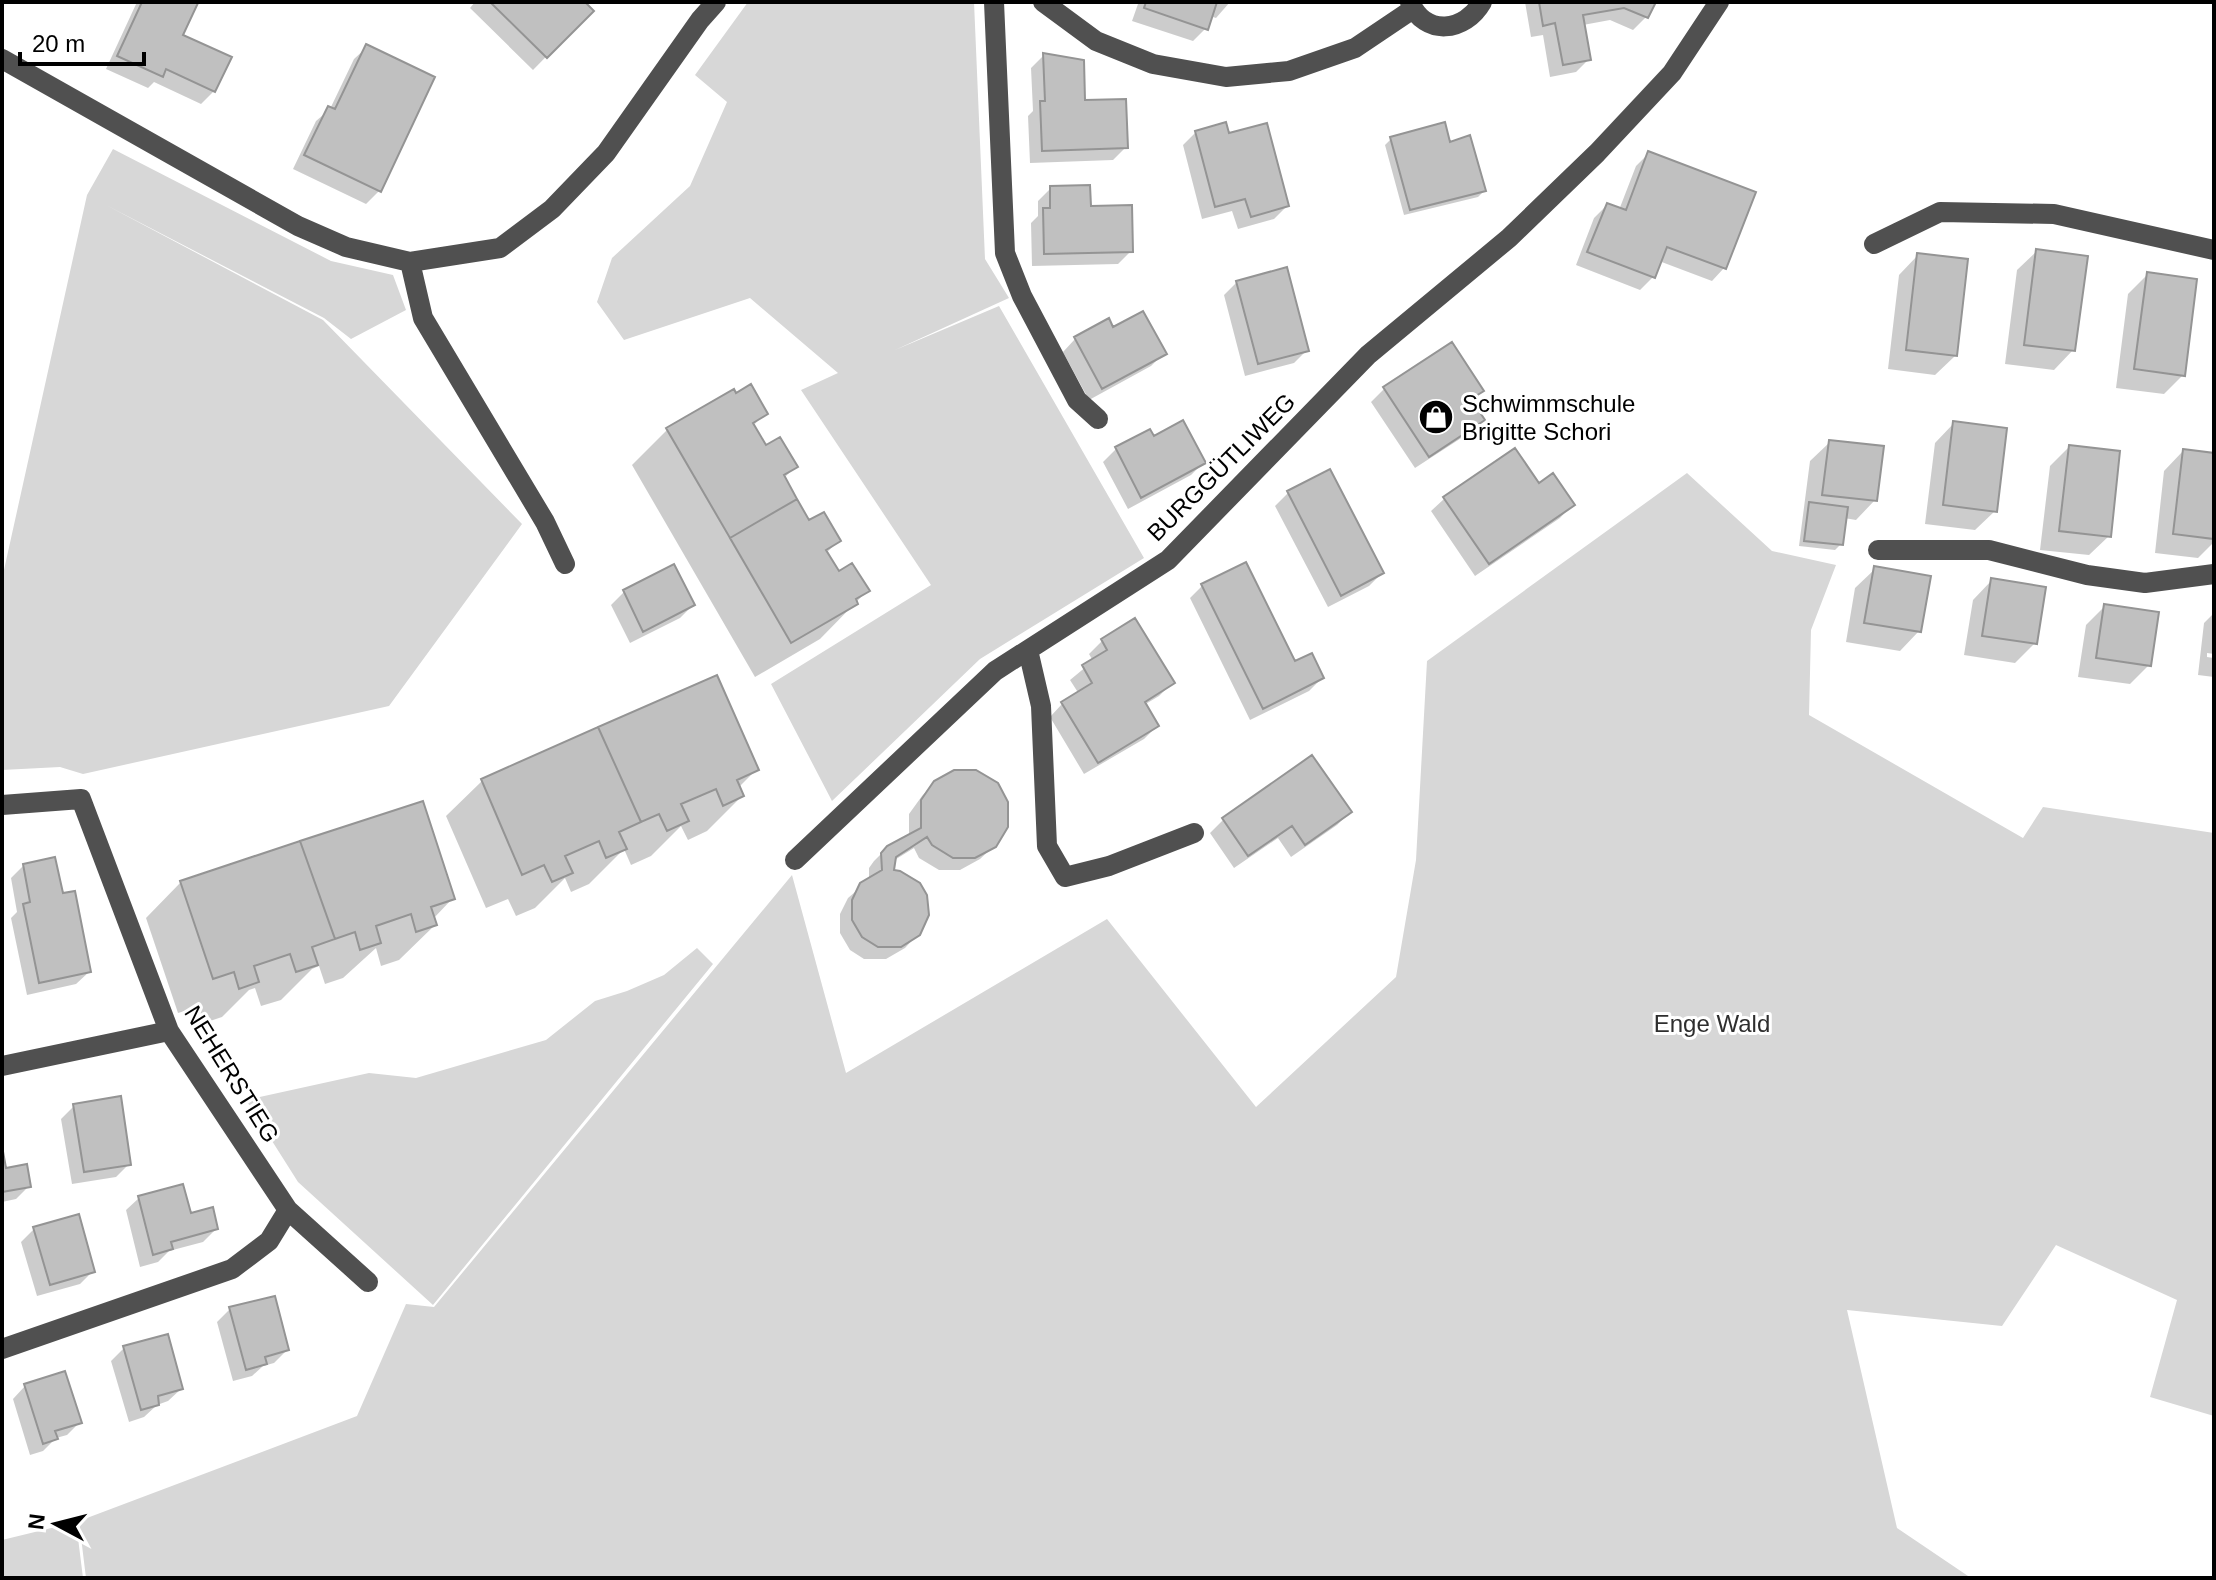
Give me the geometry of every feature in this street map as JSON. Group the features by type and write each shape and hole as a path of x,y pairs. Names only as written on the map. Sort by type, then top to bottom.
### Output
{"street":[{"path":"2,59 298,226 346,247 410,262 500,248 552,209 606,153 716,2"},
{"path":"994,2 1005,253 1022,296 1077,400 1098,419"},
{"path":"1043,2 1096,41 1163,67 1226,77 1289,71 1355,48 1411,6 1431,24 1454,26 1466,22 1482,2"},
{"name":"BURGGÜTLIWEG","path":"795,860 995,671 1168,560 1368,355 1509,238 1597,153 1672,73 1719,2"},
{"path":"1874,244 1940,212 2054,214 2214,250"},
{"path":"410,262 423,318 545,522 565,564"},
{"path":"1878,550 1989,550 2087,575 2145,583 2214,574"},
{"path":"1028,650 1041,706 1047,846 1065,877 1109,866 1194,833"},
{"name":"NEHERSTIEG","path":"2,805 81,799 169,1031 288,1210 368,1282"},
{"path":"2,1066 169,1031"},
{"path":"2,1349 232,1269 269,1241 288,1210"}],"green space":[{"path":"748,2 974,2 985,259 1009,298 895,350 999,306 1144,558 980,659 832,801 771,684 931,585 801,390 838,373 750,298 624,340 597,302 612,258 690,186 727,102 695,75"},
{"path":"113,149 331,261 393,275 406,310 351,339 324,318 106,205 323,320 522,524 389,706 83,774 60,767 2,770 2,579 87,195"},
{"name":"Enge Wald","path":"1687,473 1772,551 1836,565 1811,630 1809,715 2023,838 2043,807 2214,833 2214,1416 2150,1397 2177,1300 2056,1245 2002,1326 1847,1310 1897,1528 1971,1578 86,1578 79,1521 357,1416 406,1304 434,1307 792,875 846,1073 1107,919 1256,1107 1396,977 1416,860 1427,661"},
{"path":"697,948 713,964 433,1305 298,1182 246,1100 369,1073 416,1078 546,1040 595,1001 664,975"},
{"path":"76,1522 83,1578 2,1578 2,1540"}],"building":[{"path":"142,2 198,3 183,35 232,57 215,92 166,69 163,77 117,56"},
{"path":"490,2 585,2 594,11 547,58"},
{"path":"1146,2 1217,2 1208,30 1144,8"},
{"path":"1539,2 1656,2 1648,18 1624,8 1583,15 1591,60 1563,65 1555,23 1543,26"},
{"path":"366,44 435,77 381,192 304,155 328,106 335,109"},
{"path":"1043,53 1084,60 1085,100 1126,99 1128,148 1042,151 1040,101 1045,101"},
{"path":"1226,122 1229,133 1267,123 1289,206 1251,217 1245,199 1215,207 1195,131"},
{"path":"1445,122 1450,142 1470,135 1486,191 1410,210 1390,137"},
{"path":"1648,151 1756,192 1726,269 1667,247 1655,278 1587,252 1607,203 1626,210"},
{"path":"1090,185 1091,206 1132,205 1133,252 1044,254 1043,208 1050,208 1050,186"},
{"path":"2036,249 2088,256 2075,351 2024,345"},
{"path":"1917,253 1968,259 1957,356 1906,350"},
{"path":"1287,267 1309,351 1258,364 1236,281"},
{"path":"2147,272 2197,279 2185,376 2134,369"},
{"path":"1143,311 1167,354 1102,389 1074,337 1109,318 1113,327"},
{"path":"1452,342 1484,391 1471,399 1485,420 1429,457 1383,387"},
{"path":"751,384 768,414 753,423 766,445 780,437 798,467 784,475 797,499 730,538 666,428 734,389 736,393"},
{"path":"1183,420 1206,463 1141,498 1115,447 1150,429 1154,436"},
{"path":"1953,421 2007,428 1997,512 1943,505"},
{"path":"1829,440 1884,446 1877,501 1822,495"},
{"path":"2069,445 2120,451 2111,537 2059,531"},
{"path":"1515,448 1539,483 1553,473 1575,505 1489,564 1443,497"},
{"path":"2183,449 2214,453 2214,539 2173,534"},
{"path":"1330,469 1384,573 1341,596 1287,491"},
{"path":"797,499 809,520 824,512 841,541 826,550 839,571 852,563 870,591 856,599 858,604 791,643 730,538"},
{"path":"1809,502 1848,507 1843,545 1804,541"},
{"path":"1246,562 1295,661 1312,653 1324,678 1263,709 1201,584"},
{"path":"674,564 695,605 643,632 623,590"},
{"path":"1874,566 1931,576 1921,632 1864,623"},
{"path":"1991,578 2046,587 2037,644 1982,636"},
{"path":"2104,604 2159,612 2151,666 2096,658"},
{"path":"1135,618 1175,683 1145,702 1159,726 1098,763 1061,702 1092,683 1082,665 1107,650 1101,639"},
{"path":"717,675 759,770 737,780 744,796 723,806 716,789 681,804 689,821 667,831 659,814 641,822 598,727"},
{"path":"598,727 641,822 619,832 627,849 606,858 599,841 565,856 573,873 552,882 544,865 522,875 481,779"},
{"path":"1312,755 1352,812 1305,845 1292,826 1248,856 1222,818"},
{"path":"954,770 976,770 998,783 1008,802 1008,827 996,847 975,858 953,858 932,845 927,837 896,857 894,870 920,883 927,895 929,915 920,935 901,947 878,947 862,937 852,920 852,900 860,883 882,870 881,853 887,846 921,828 921,800 934,781"},
{"path":"423,801 455,899 431,907 437,925 416,932 411,914 376,926 381,943 360,950 355,932 335,939 300,841"},
{"path":"300,841 335,939 312,947 318,965 296,972 290,954 254,966 259,982 239,989 234,972 213,979 180,881"},
{"path":"55,857 63,893 75,891 91,972 39,983 23,904 30,902 23,864"},
{"path":"121,1096 131,1165 84,1172 73,1104"},
{"path":"2,1146 6,1168 27,1164 31,1187 2,1192"},
{"path":"183,1184 191,1213 213,1207 218,1229 171,1242 173,1249 153,1255 138,1196"},
{"path":"79,1214 95,1272 50,1285 33,1227"},
{"path":"275,1296 289,1350 265,1357 267,1364 246,1370 229,1307"},
{"path":"168,1334 183,1389 158,1396 159,1405 141,1410 123,1346"},
{"path":"65,1371 82,1423 55,1431 58,1439 43,1444 24,1384"}],"place":[{"name":"Schwimmschule Brigitte Schori","path":"1436,417"}]}
